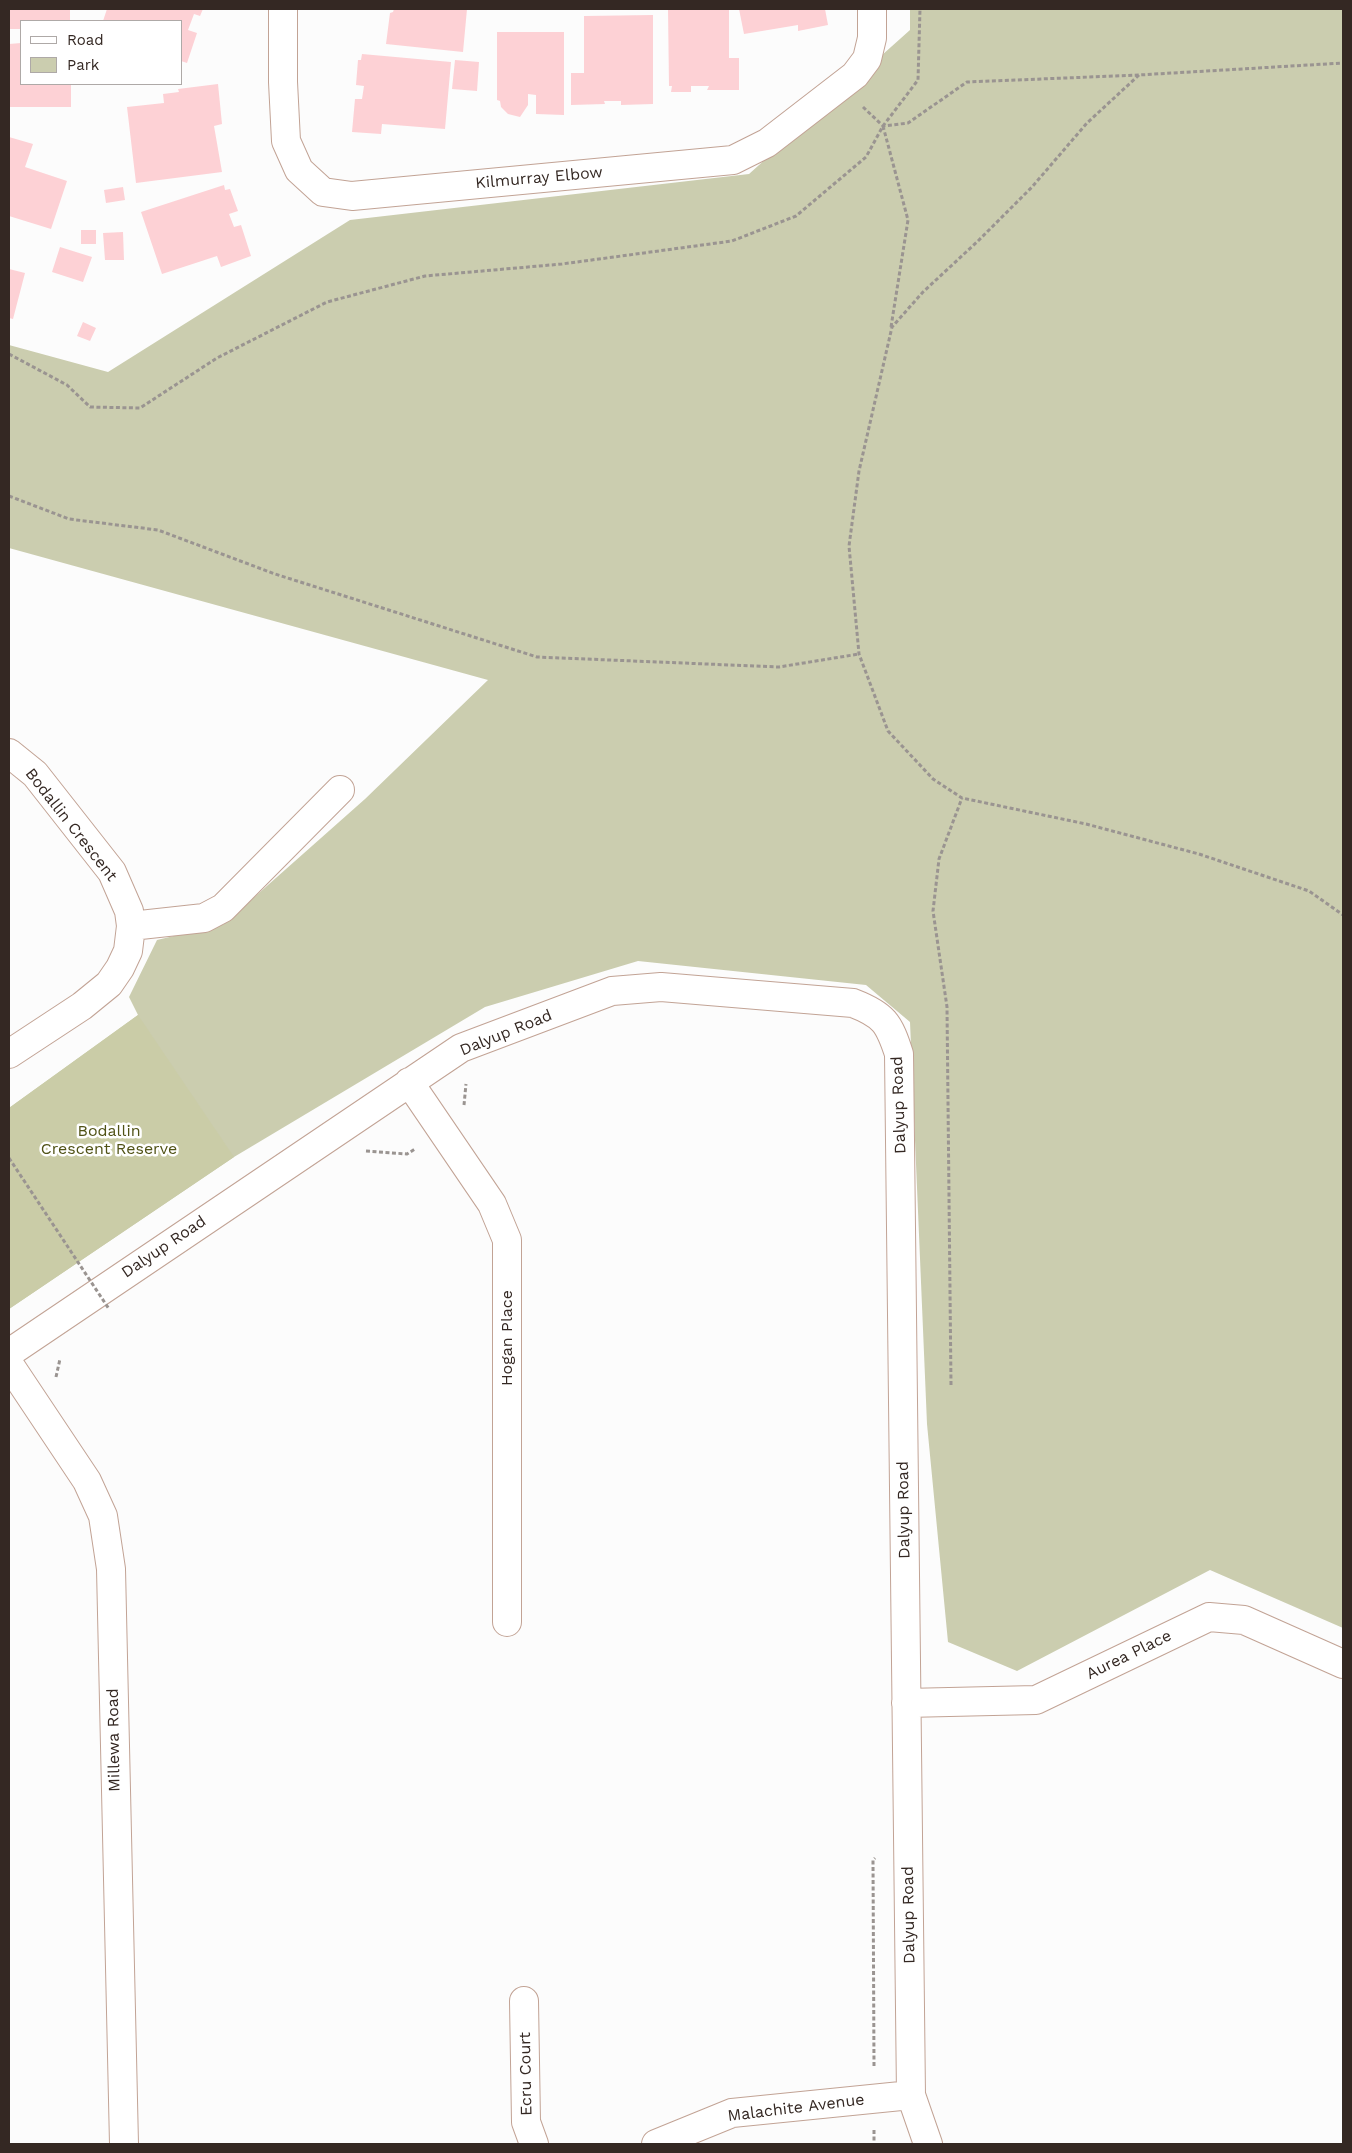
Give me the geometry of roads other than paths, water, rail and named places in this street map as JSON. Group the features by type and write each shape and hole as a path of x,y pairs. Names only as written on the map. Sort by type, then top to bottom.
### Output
{"street":[{"name":"Kilmurray Elbow","path":"283,9 283,82 286,140 299,170 323,192 352,196 733,160 767,144 855,75 866,59 872,38 872,9"},
{"name":"Bodallin Crescent","path":"9,753 35,774 112,872 129,911 131,926 128,951 120,968 109,984 82,1006 9,1054"},
{"path":"131,926 204,918 224,908 340,790"},
{"name":"Dalyup Road","path":"9,1353 103,1300 409,1082 461,1048 612,991 661,987 853,1003 875,1012 891,1030 899,1054 911,2094 928,2144"},
{"name":"Hogan Place","path":"409,1082 492,1204 507,1240 507,1622"},
{"name":"Millewa Road","path":"9,1364 86,1481 103,1516 110,1569 124,2144"},
{"name":"Aurea Place","path":"906,1703 1036,1700 1209,1617 1244,1620 1343,1664"},
{"name":"Ecru Court","path":"524,2002 526,2122 534,2144"},
{"name":"Malachite Avenue","path":"656,2144 732,2113 911,2094"}],"park label":[{"name":"Bodallin Crescent Reserve","path":"109,1140"}]}
